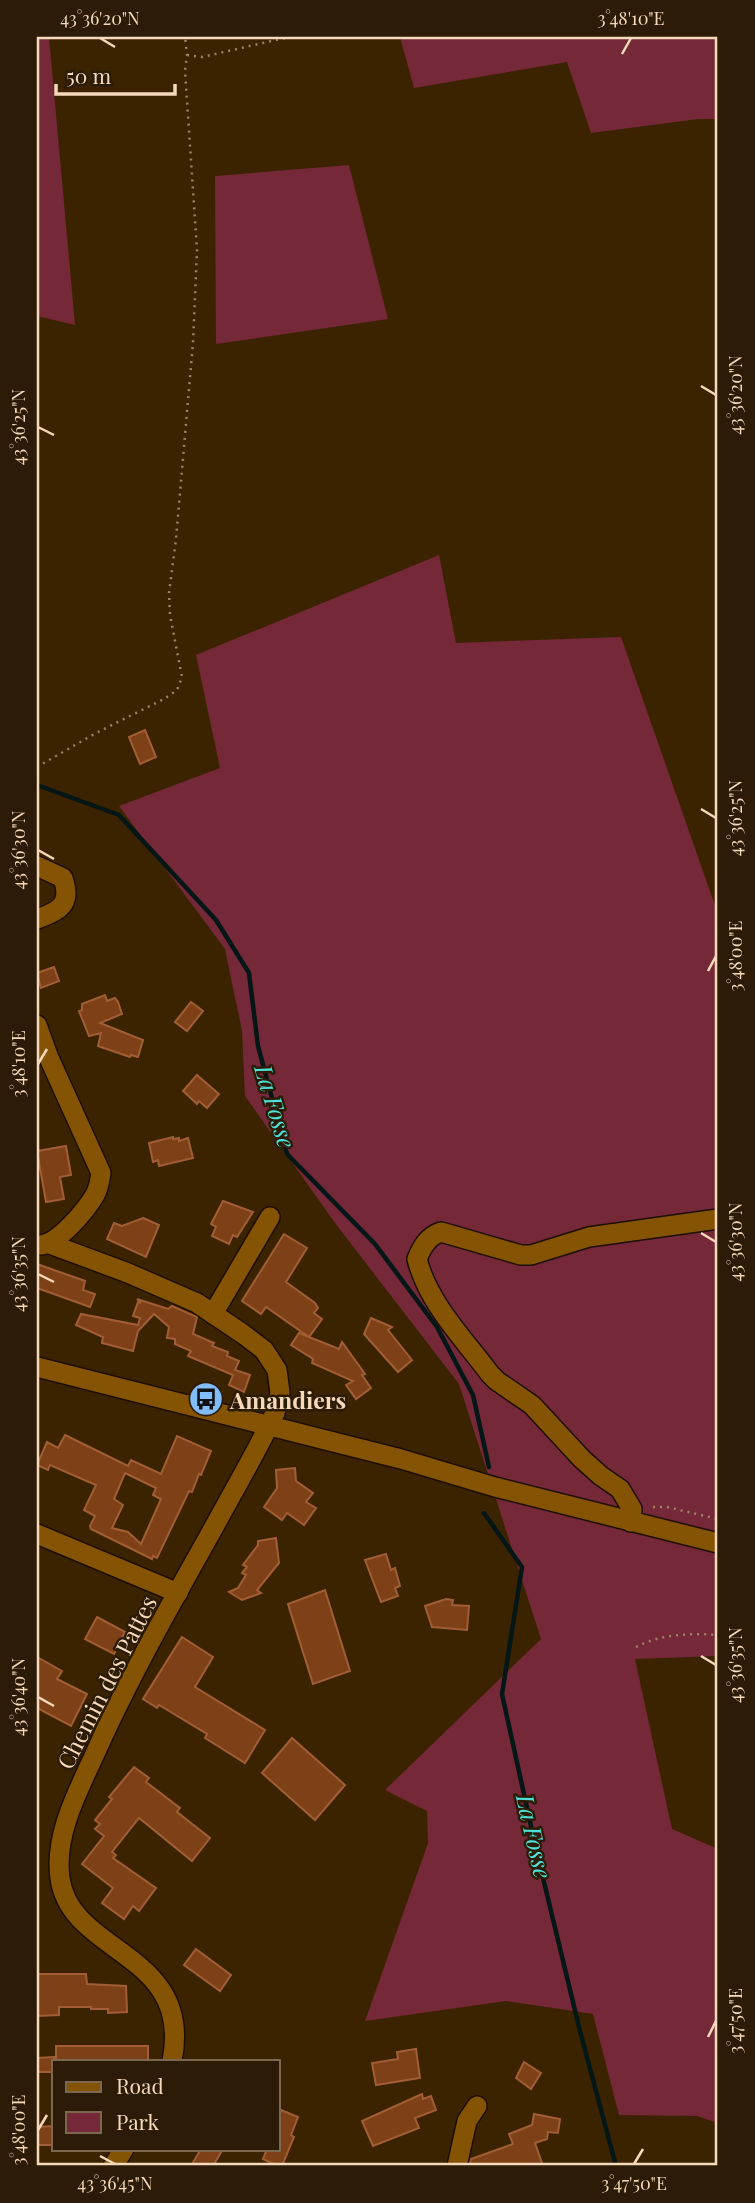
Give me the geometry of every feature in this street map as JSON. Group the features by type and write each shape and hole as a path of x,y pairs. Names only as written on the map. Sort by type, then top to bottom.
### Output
{"street":[{"path":"37,866 62,878 67,890 65,902 58,911 37,919"},
{"path":"37,1025 49,1058 101,1172 97,1192 81,1215 43,1245"},
{"path":"213,1314 270,1217"},
{"path":"631,1522 632,1509 620,1489 582,1459 533,1405 490,1374 428,1288 417,1259 427,1241 441,1232 521,1255 531,1255 589,1237 718,1219"},
{"name":"Chemin des Pattes","path":"43,1245 128,1273 197,1303 264,1350 277,1370 280,1393 275,1413 111,1718 72,1806 60,1849 60,1877 65,1896 80,1917 152,1977 163,1992 171,2011 175,2040 172,2060"},
{"path":"37,1367 718,1543"},
{"path":"37,1534 178,1593"},
{"path":"457,2166 467,2121 477,2106"}],"path":[{"path":"37,767 96,733 164,699 177,690 182,677 170,615 169,593 193,343 197,250 185,37"},
{"path":"187,55 202,57 289,37"},
{"path":"636,1647 676,1635 718,1635"}],"green space":[{"path":"37,37 49,37 75,325 37,316"},
{"path":"400,37 718,37 718,119 698,119 591,133 567,62 414,88"},
{"path":"349,165 388,319 216,344 215,176"},
{"path":"439,555 456,643 621,637 718,914 718,1656 635,1659 672,1829 718,1849 718,2123 697,2116 619,2115 593,2014 506,2001 365,2021 428,1843 427,1811 385,1790 541,1639 459,1384 335,1223 245,1096 242,1031 225,949 119,806 220,768 196,655"}],"building":[{"path":"145,730 156,757 140,764 129,737"},
{"path":"54,967 59,981 41,988 37,973"},
{"path":"105,995 107,1001 115,998 122,1014 100,1023 143,1040 138,1057 130,1057 98,1046 101,1033 89,1036 79,1011 82,1010 82,1004"},
{"path":"191,1002 203,1011 187,1031 175,1022"},
{"path":"197,1075 219,1094 207,1108 199,1101 197,1104 183,1091"},
{"path":"179,1138 179,1141 188,1138 193,1158 159,1166 158,1160 153,1162 149,1143"},
{"path":"66,1146 71,1175 60,1177 64,1199 46,1202 37,1151"},
{"path":"223,1201 253,1212 237,1237 233,1235 229,1244 212,1236 216,1227 211,1224"},
{"path":"143,1218 159,1225 146,1257 107,1239 114,1223 122,1226"},
{"path":"284,1234 307,1248 286,1282 318,1308 314,1313 322,1319 309,1337 266,1307 261,1314 242,1301"},
{"path":"37,1264 85,1281 83,1290 95,1294 90,1307 37,1288"},
{"path":"137,1299 168,1309 172,1306 197,1317 193,1334 228,1352 227,1356 239,1361 235,1370 250,1375 244,1392 229,1385 233,1375 188,1356 191,1351 175,1344 175,1339 167,1338 169,1327 154,1314 138,1331 133,1351 102,1343 103,1337 76,1325 81,1314 138,1325 140,1318 133,1316 138,1302 141,1303"},
{"path":"371,1318 392,1327 388,1330 412,1360 398,1372 364,1334"},
{"path":"299,1333 339,1349 342,1342 365,1374 362,1375 371,1388 356,1399 346,1385 353,1381 312,1363 313,1359 291,1345"},
{"path":"65,1435 128,1466 131,1460 161,1474 177,1436 211,1451 157,1558 153,1556 152,1559 91,1529 95,1516 84,1510 96,1485 50,1465 48,1470 37,1465 47,1442 58,1448","holes":["125,1473 156,1488 153,1495 161,1499 141,1544 128,1532 112,1528 123,1505 114,1499"]},
{"path":"295,1468 296,1481 313,1493 306,1502 316,1508 304,1525 287,1513 282,1520 264,1507 277,1488 276,1470"},
{"path":"276,1538 279,1563 257,1590 261,1593 242,1600 229,1592 238,1588 246,1575 242,1573 247,1567 243,1565 258,1545 258,1541"},
{"path":"386,1554 391,1570 395,1568 400,1586 395,1588 398,1596 381,1602 365,1560"},
{"path":"325,1590 350,1671 313,1684 288,1604"},
{"path":"446,1599 453,1600 452,1605 469,1606 467,1630 432,1627 425,1606"},
{"path":"97,1617 125,1632 114,1654 85,1639"},
{"path":"182,1637 213,1657 195,1687 265,1730 245,1763 205,1738 207,1734 159,1705 157,1708 143,1699"},
{"path":"37,1657 62,1671 57,1679 87,1694 71,1726 37,1708"},
{"path":"292,1738 345,1785 315,1820 262,1773"},
{"path":"134,1767 149,1778 146,1782 180,1808 177,1812 210,1838 192,1861 139,1818 112,1852 116,1855 113,1858 156,1888 139,1911 133,1906 124,1919 102,1903 113,1888 82,1864 104,1836 95,1829 100,1824 95,1820 112,1799 109,1797"},
{"path":"196,1949 231,1975 220,1991 184,1965"},
{"path":"37,1974 86,1974 87,1984 126,1986 127,2012 108,2013 108,2009 59,2007 59,2015 37,2016"},
{"path":"56,2046 148,2046 148,2060 56,2060"},
{"path":"416,2049 420,2078 376,2085 372,2063 398,2059 397,2052"},
{"path":"54,2057 52,2072 37,2072 37,2058"},
{"path":"524,2062 541,2073 531,2089 516,2078"},
{"path":"422,2094 423,2099 431,2096 436,2110 415,2118 419,2128 373,2146 362,2121"},
{"path":"281,2110 298,2117 291,2135 294,2137 282,2166 278,2166 263,2159 267,2150 280,2150"},
{"path":"534,2114 560,2119 558,2133 548,2132 547,2139 535,2143 543,2166 469,2166 471,2159 513,2144 509,2134 532,2125"},
{"path":"52,2126 52,2145 37,2145 37,2127"},
{"path":"200,2150 222,2150 213,2166 191,2166"}],"waterway":[{"name":"La Fosse","path":"37,785 119,815 216,920 249,973 258,1046 287,1154 375,1244 437,1327 473,1395 489,1467"},
{"name":"La Fosse","path":"484,1513 522,1567 502,1694 536,1849 616,2166"}],"place":[{"name":"Amandiers","path":"206,1399"}]}
